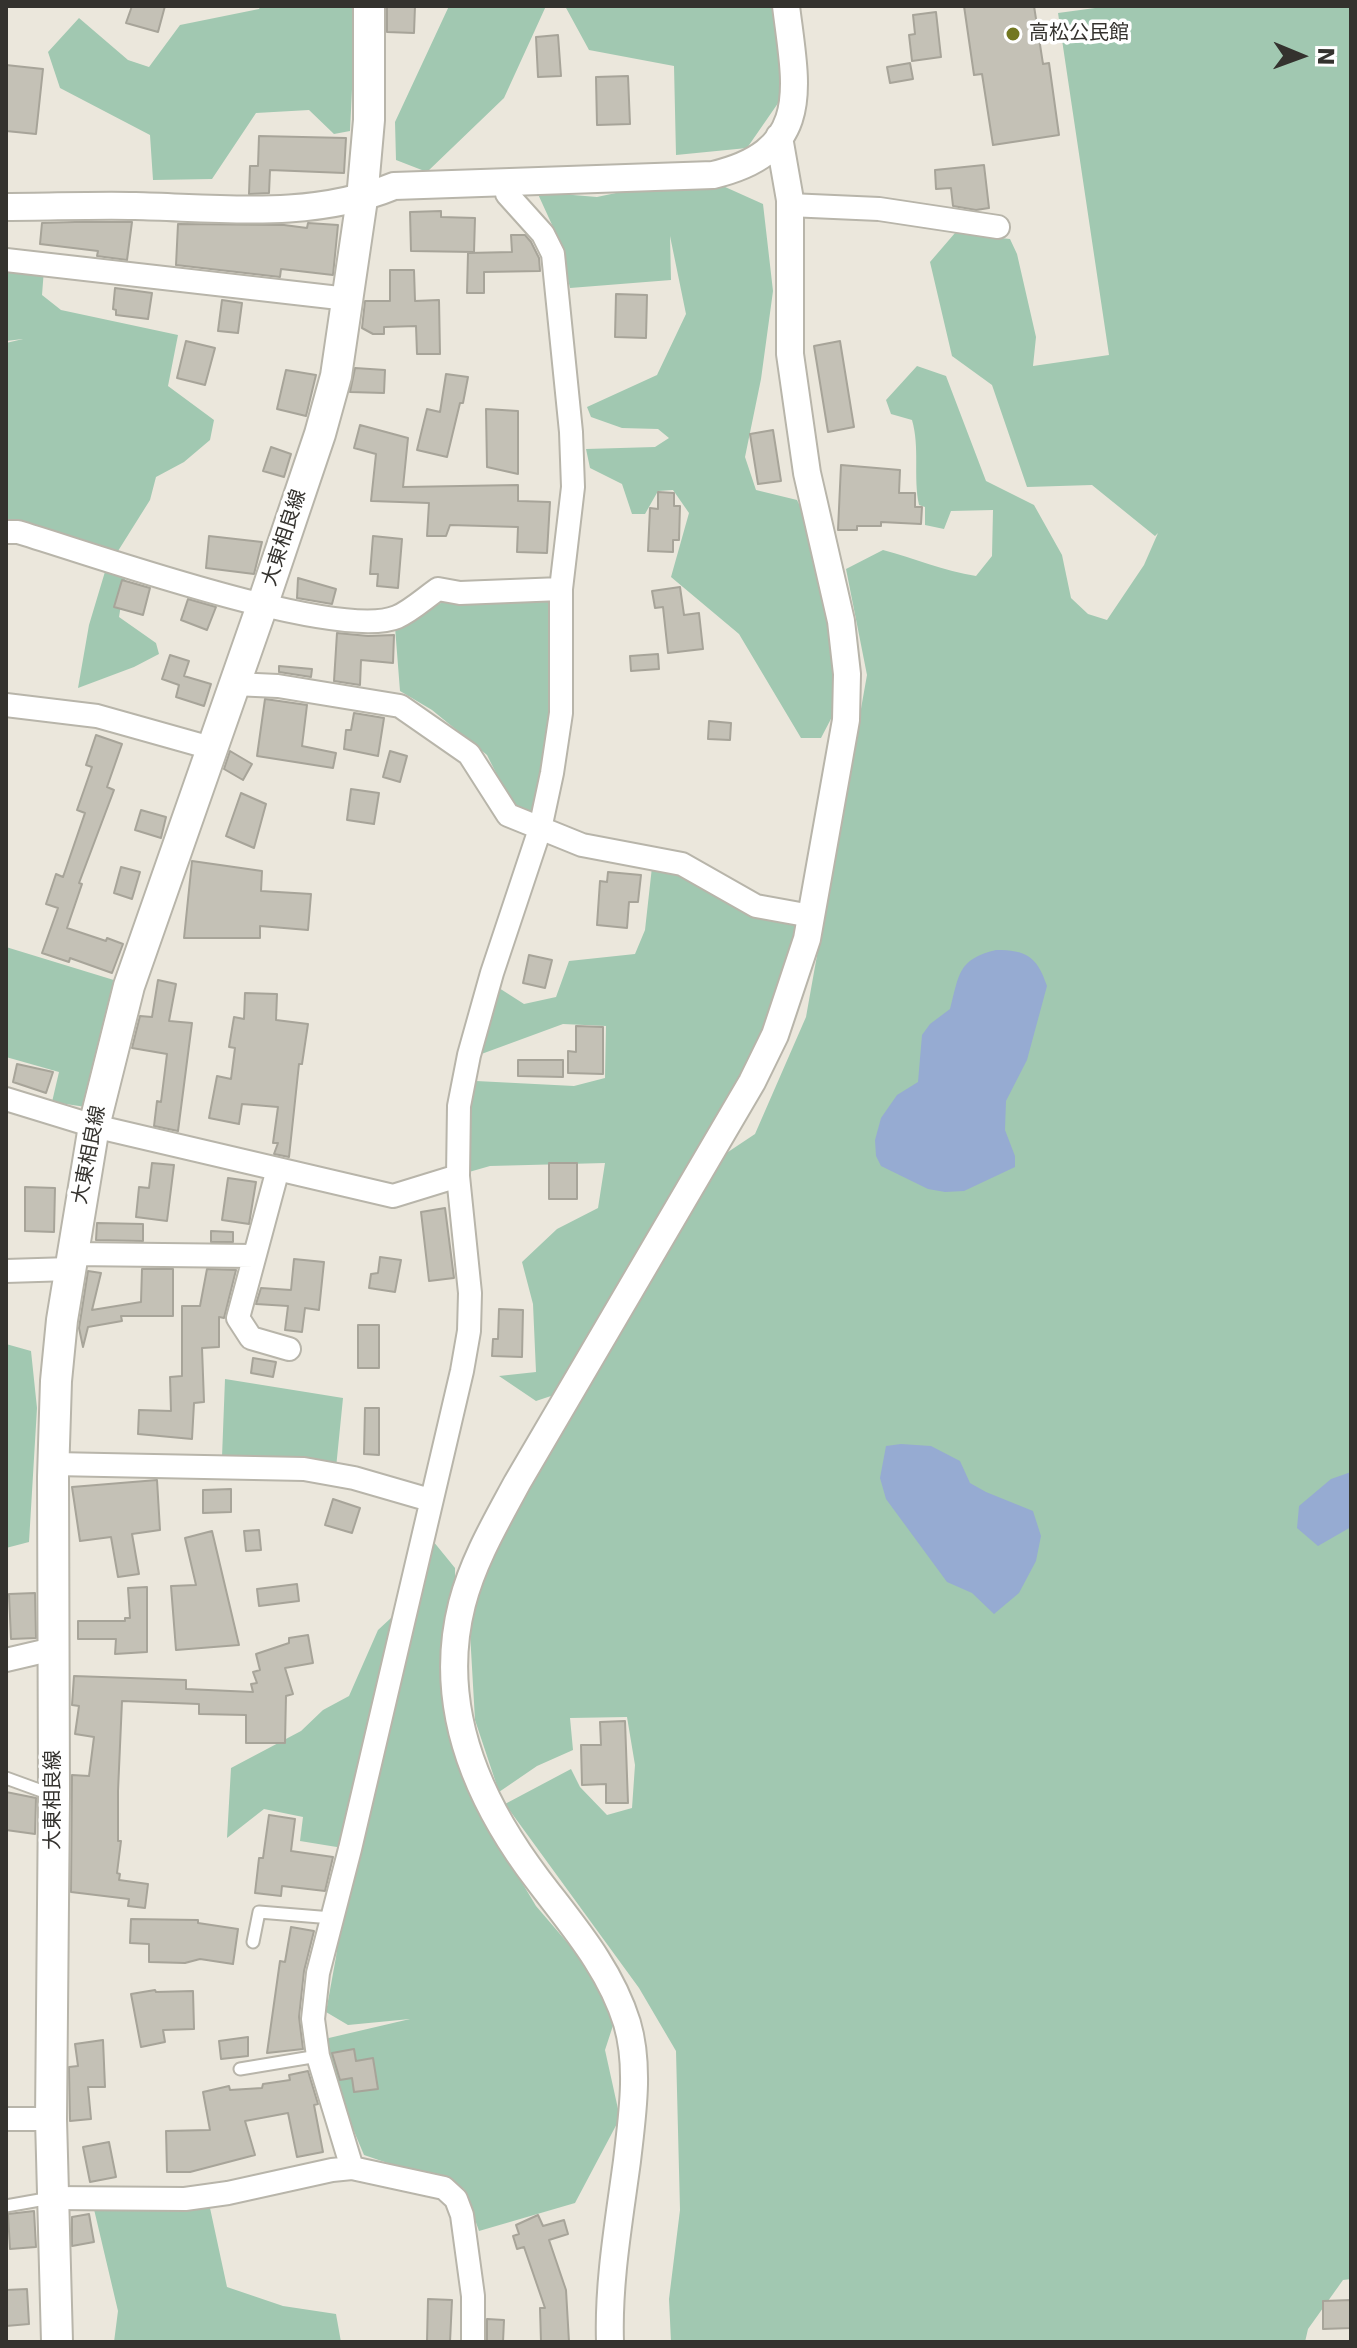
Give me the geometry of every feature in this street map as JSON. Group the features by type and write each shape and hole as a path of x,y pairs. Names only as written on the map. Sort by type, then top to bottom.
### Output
{"main road":[{"name":"大東相良線","path":"57,2342 51,2119 54,1464 56,1381 71,1262 94,1126 129,986 262,606 320,434 336,376 362,199 369,120 369,6"}],"street":[{"path":"6,207 131,206 276,211 362,199 394,186 713,175 741,168 767,152 793,112 795,79 786,6"},
{"path":"610,2342 613,2263 631,2123 634,2063 628,2024 606,1973 501,1827 484,1795 459,1725 455,1646 462,1604 481,1551 517,1483 764,1058 807,939 846,720 847,674 841,621 807,473 796,406 790,354 789,205 779,137"},
{"path":"352,2168 318,2056 313,2019 318,1973 462,1371 469,1331 470,1293 456,1149 459,1106 469,1055 492,973 540,829 561,713 561,589 573,487 571,432 553,254 543,234 507,194 506,182"},
{"path":"789,205 879,209 998,227"},
{"path":"6,260 348,299"},
{"path":"6,532 18,532 262,606 366,622 397,617 438,589 460,593 561,589"},
{"path":"234,684 278,686 400,706 469,754 508,815 582,845 682,864 756,906 811,916"},
{"path":"6,705 97,716 211,748"},
{"path":"6,1099 94,1126 393,1196 458,1176"},
{"path":"278,1169 238,1318 251,1338 289,1349"},
{"path":"6,1271 71,1262 254,1256"},
{"path":"54,1464 304,1469 354,1478 430,1500"},
{"path":"6,1660 53,1649"},
{"path":"6,2119 51,2119"},
{"path":"52,2198 185,2199 352,2168 444,2188 456,2199 462,2215 473,2296 473,2342"}],"lane":[{"path":"6,1778 54,1796"},
{"path":"253,1942 259,1912 332,1918"},
{"path":"240,2069 318,2056"},
{"path":"6,2206 52,2198"}],"green space":[{"path":"261,6 356,6 350,131 334,134 309,110 256,113 212,179 153,180 150,135 60,88 48,52 79,18 128,60 149,67 180,25 259,9"},
{"path":"449,6 546,6 504,98 427,172 396,160 395,122"},
{"path":"565,6 772,6 783,96 747,148 676,155 674,66 589,50"},
{"path":"1110,6 1351,6 1351,2279 1343,2280 1308,2329 1305,2342 671,2342 669,2299 680,2210 676,2051 639,1988 505,1804 571,1769 580,1787 607,1815 632,1808 635,1765 627,1717 570,1718 573,1750 537,1766 499,1792 475,1720 469,1615 493,1540 560,1393 536,1401 499,1376 536,1372 533,1304 522,1262 557,1229 598,1208 605,1163 490,1166 462,1174 467,1123 476,1081 574,1086 605,1078 606,1026 563,1024 476,1056 499,988 524,1004 556,997 569,961 635,954 645,930 653,858 808,918 760,1055 701,1170 755,1134 806,1017 867,675 846,569 883,550 976,576 992,556 993,510 951,511 944,529 925,525 925,507 919,505 917,494 916,441 912,420 891,414 886,400 917,366 946,376 986,481 1034,505 1062,555 1071,598 1088,614 1107,620 1144,565 1158,533 1155,536 1092,485 1027,487 992,385 952,356 930,262 955,233 1010,239 1017,254 1036,337 1033,366 1109,355 1058,13"},
{"path":"714,182 763,204 773,291 761,379 745,457 756,490 797,500 811,528 826,588 834,667 833,715 821,738 801,738 739,634 671,577 689,513 673,490 658,491 645,514 632,514 622,484 590,468 586,449 655,447 669,438 658,429 622,428 591,417 587,407 657,375 686,314 670,236 671,280 570,288 559,240 537,192 597,197 635,189"},
{"path":"6,265 44,269 42,295 61,310 178,335 168,386 214,420 210,440 184,462 156,477 150,500 118,551 6,522 6,343 23,339 6,341"},
{"path":"107,565 126,574 119,617 156,643 159,654 78,688 89,625"},
{"path":"561,589 556,710 536,815 523,813 511,803 487,755 432,710 400,691 395,627 454,596"},
{"path":"6,947 117,981 86,1107 52,1102 59,1072 6,1057"},
{"path":"6,1344 31,1351 37,1408 29,1542 6,1548"},
{"path":"225,1379 343,1398 336,1468 222,1457"},
{"path":"433,1541 455,1568 455,1683 470,1796 536,1906 620,2004 605,2050 620,2118 575,2203 479,2231 464,2189 364,2155 316,2041 410,2019 348,2025 326,2012 349,1849 300,1841 303,1817 264,1809 227,1838 231,1768 301,1731 323,1710 349,1696 378,1630 418,1593"},
{"path":"212,2204 210,2208 227,2287 283,2306 336,2314 341,2342 114,2342 118,2311 93,2205"}],"water":[{"path":"996,950 1015,951 1029,957 1039,968 1047,986 1027,1060 1006,1101 1005,1130 1015,1156 1015,1167 964,1191 928,1189 881,1166 876,1156 875,1140 881,1118 897,1095 918,1082 922,1035 930,1024 950,1009 962,970 974,958"},
{"path":"886,1446 931,1446 960,1461 970,1483 1033,1511 1041,1536 1036,1561 1019,1593 994,1614 972,1593 947,1582 886,1499 880,1478"},
{"path":"1351,1472 1351,1527 1318,1546 1297,1528 1299,1506 1331,1479"}],"building":[{"path":"132,6 165,6 158,32 126,23"},
{"path":"387,6 415,6 414,33 387,32"},
{"path":"964,6 1034,6 1043,64 1049,63 1059,135 993,145 982,74 974,75"},
{"path":"936,12 941,57 912,61 909,35 915,34 913,15"},
{"path":"558,35 561,76 538,77 536,37"},
{"path":"910,63 913,79 890,83 887,67"},
{"path":"6,65 43,69 36,134 6,131"},
{"path":"628,76 630,124 597,125 596,77"},
{"path":"259,136 346,138 344,173 270,170 269,193 249,194 250,166 258,166"},
{"path":"984,165 989,208 976,210 953,206 951,188 936,189 935,170"},
{"path":"441,211 441,217 475,218 474,252 411,251 410,212"},
{"path":"132,222 127,260 97,256 98,251 40,244 42,223"},
{"path":"308,223 338,225 333,275 281,269 280,277 176,265 178,224 307,228"},
{"path":"511,235 525,235 531,242 539,258 540,271 484,272 484,293 467,293 468,253 512,252"},
{"path":"390,270 414,270 415,301 439,300 440,354 417,354 416,326 384,327 384,334 373,334 362,328 365,301 390,301"},
{"path":"115,288 152,293 148,319 116,315 113,309"},
{"path":"616,294 647,295 646,338 615,337"},
{"path":"222,300 242,303 238,333 218,331"},
{"path":"186,341 215,348 205,385 177,378"},
{"path":"840,341 854,427 828,432 814,346"},
{"path":"355,368 385,370 384,393 350,392"},
{"path":"286,370 316,375 306,416 277,409"},
{"path":"446,374 468,377 447,457 417,450 427,409 440,412"},
{"path":"486,409 518,411 518,474 487,467"},
{"path":"360,425 408,438 403,487 518,485 518,501 550,502 547,553 517,552 518,527 450,525 446,536 427,536 429,503 371,501 376,454 354,448"},
{"path":"773,430 781,481 758,484 750,434"},
{"path":"271,447 291,454 284,477 263,471"},
{"path":"841,465 900,470 899,493 915,493 915,507 922,507 921,524 881,522 881,526 838,530"},
{"path":"658,492 674,493 674,506 680,506 679,540 673,540 673,552 648,551 650,508 658,509"},
{"path":"209,536 262,542 254,574 206,568"},
{"path":"373,536 402,539 398,588 377,586 378,574 370,574"},
{"path":"298,578 336,589 332,604 297,598"},
{"path":"122,580 150,588 143,615 114,607"},
{"path":"680,587 684,615 699,613 703,649 668,653 663,607 655,608 652,591"},
{"path":"188,599 216,607 207,630 181,620"},
{"path":"337,633 394,635 393,663 361,660 360,685 334,681"},
{"path":"658,654 659,669 631,671 630,656"},
{"path":"170,655 189,661 184,676 211,684 204,706 176,697 179,685 162,679"},
{"path":"279,666 312,669 311,677 279,672"},
{"path":"265,699 307,705 302,746 336,753 333,768 257,756"},
{"path":"354,713 384,718 378,756 344,749 346,730 351,730"},
{"path":"709,721 731,723 730,740 708,739"},
{"path":"96,735 122,744 107,787 114,790 79,883 82,884 67,928 123,944 112,973 70,958 69,962 42,953 58,908 46,904 56,874 63,877 85,813 77,810 92,767 86,765"},
{"path":"230,751 252,764 243,780 224,769"},
{"path":"390,751 407,756 400,782 383,777"},
{"path":"351,789 379,793 374,824 347,820"},
{"path":"241,793 266,804 254,848 226,836"},
{"path":"141,810 166,817 161,838 135,830"},
{"path":"192,861 262,871 261,891 311,894 308,930 260,926 260,938 184,938"},
{"path":"121,867 140,872 132,899 114,893"},
{"path":"608,872 641,875 638,902 629,902 627,928 597,925 600,881 607,882"},
{"path":"529,955 552,960 545,988 523,983"},
{"path":"158,980 176,984 169,1021 192,1023 178,1131 154,1126 157,1101 161,1102 167,1054 132,1048 140,1016 152,1017"},
{"path":"245,993 277,994 276,1020 308,1024 302,1064 299,1064 289,1157 274,1154 278,1143 273,1143 278,1107 242,1104 239,1124 209,1118 217,1076 231,1079 235,1048 229,1047 234,1017 244,1019"},
{"path":"576,1026 603,1027 603,1074 568,1073 568,1051 576,1052"},
{"path":"518,1060 563,1060 563,1077 518,1076"},
{"path":"17,1064 53,1072 46,1093 13,1082"},
{"path":"152,1163 174,1165 167,1221 136,1217 139,1187 149,1188"},
{"path":"549,1163 577,1163 577,1199 549,1199"},
{"path":"228,1178 256,1182 249,1224 222,1220"},
{"path":"25,1187 55,1188 54,1232 25,1231"},
{"path":"445,1208 454,1278 429,1281 421,1212"},
{"path":"97,1223 143,1224 143,1241 96,1240"},
{"path":"211,1231 233,1232 233,1242 211,1242"},
{"path":"380,1257 401,1260 395,1292 369,1288 371,1274 378,1273"},
{"path":"294,1259 324,1262 319,1310 305,1308 302,1332 285,1330 288,1306 256,1304 261,1288 291,1290"},
{"path":"142,1269 173,1269 173,1316 121,1316 122,1321 88,1327 83,1347 79,1328 88,1271 101,1273 92,1310 141,1302"},
{"path":"207,1269 236,1270 224,1318 219,1317 219,1347 202,1348 204,1402 194,1403 192,1439 138,1434 139,1410 171,1411 170,1377 182,1376 182,1306 200,1306"},
{"path":"499,1309 523,1310 522,1357 492,1356 493,1339 498,1339"},
{"path":"358,1325 379,1325 379,1368 358,1368"},
{"path":"253,1358 276,1362 273,1377 251,1373"},
{"path":"365,1408 379,1408 379,1455 364,1454"},
{"path":"157,1480 160,1530 132,1534 139,1574 118,1577 111,1537 80,1541 72,1487"},
{"path":"231,1489 231,1512 203,1513 203,1490"},
{"path":"333,1499 360,1508 352,1533 325,1525"},
{"path":"259,1530 261,1550 246,1551 244,1531"},
{"path":"212,1531 239,1645 176,1650 171,1586 196,1585 185,1538"},
{"path":"297,1584 299,1601 259,1606 257,1589"},
{"path":"147,1587 147,1652 115,1654 116,1639 78,1639 78,1621 125,1621 125,1618 130,1618 128,1588"},
{"path":"35,1593 36,1638 11,1639 9,1594"},
{"path":"308,1635 313,1663 285,1668 293,1694 286,1696 285,1743 246,1743 246,1715 199,1714 199,1704 122,1701 118,1791 118,1841 121,1841 117,1873 120,1874 119,1880 148,1884 145,1908 128,1906 129,1899 71,1892 72,1775 89,1776 94,1737 75,1734 79,1706 72,1705 74,1676 186,1680 186,1689 253,1692 251,1684 257,1683 253,1672 260,1670 256,1654 289,1643 289,1638"},
{"path":"625,1721 628,1803 606,1803 606,1784 582,1785 581,1745 601,1745 600,1722"},
{"path":"6,1792 36,1798 35,1834 6,1830"},
{"path":"269,1815 295,1819 291,1851 333,1857 325,1891 282,1886 281,1896 255,1893"},
{"path":"131,1919 198,1920 198,1923 238,1929 233,1964 200,1959 185,1963 149,1962 149,1944 130,1943"},
{"path":"291,1927 314,1931 304,1971 299,2017 303,2049 267,2053 280,1961 285,1962"},
{"path":"155,1990 193,1991 194,2029 163,2030 165,2042 141,2047 131,1994"},
{"path":"248,2037 248,2056 221,2059 219,2041"},
{"path":"103,2040 105,2087 88,2087 91,2119 70,2121 69,2067 78,2066 75,2044"},
{"path":"354,2049 356,2061 373,2058 378,2089 354,2092 352,2078 340,2080 332,2053"},
{"path":"308,2071 318,2104 314,2105 323,2152 297,2157 288,2113 245,2121 255,2155 190,2172 167,2172 166,2131 210,2130 203,2092 229,2086 230,2090 262,2088 263,2084 290,2080 289,2075"},
{"path":"109,2142 116,2177 90,2182 83,2147"},
{"path":"34,2211 36,2247 10,2249 8,2214"},
{"path":"89,2214 94,2242 72,2246 72,2217"},
{"path":"538,2215 543,2226 564,2220 568,2234 549,2240 566,2290 569,2342 541,2342 540,2308 545,2308 524,2247 517,2249 513,2236 519,2234 516,2225"},
{"path":"27,2289 29,2324 6,2326 6,2290"},
{"path":"428,2299 452,2300 450,2342 427,2342"},
{"path":"1351,2300 1351,2328 1323,2329 1323,2301"},
{"path":"487,2319 504,2320 503,2342 487,2342"}],"place":[{"name":"高松公民館","path":"1013,34"}]}
